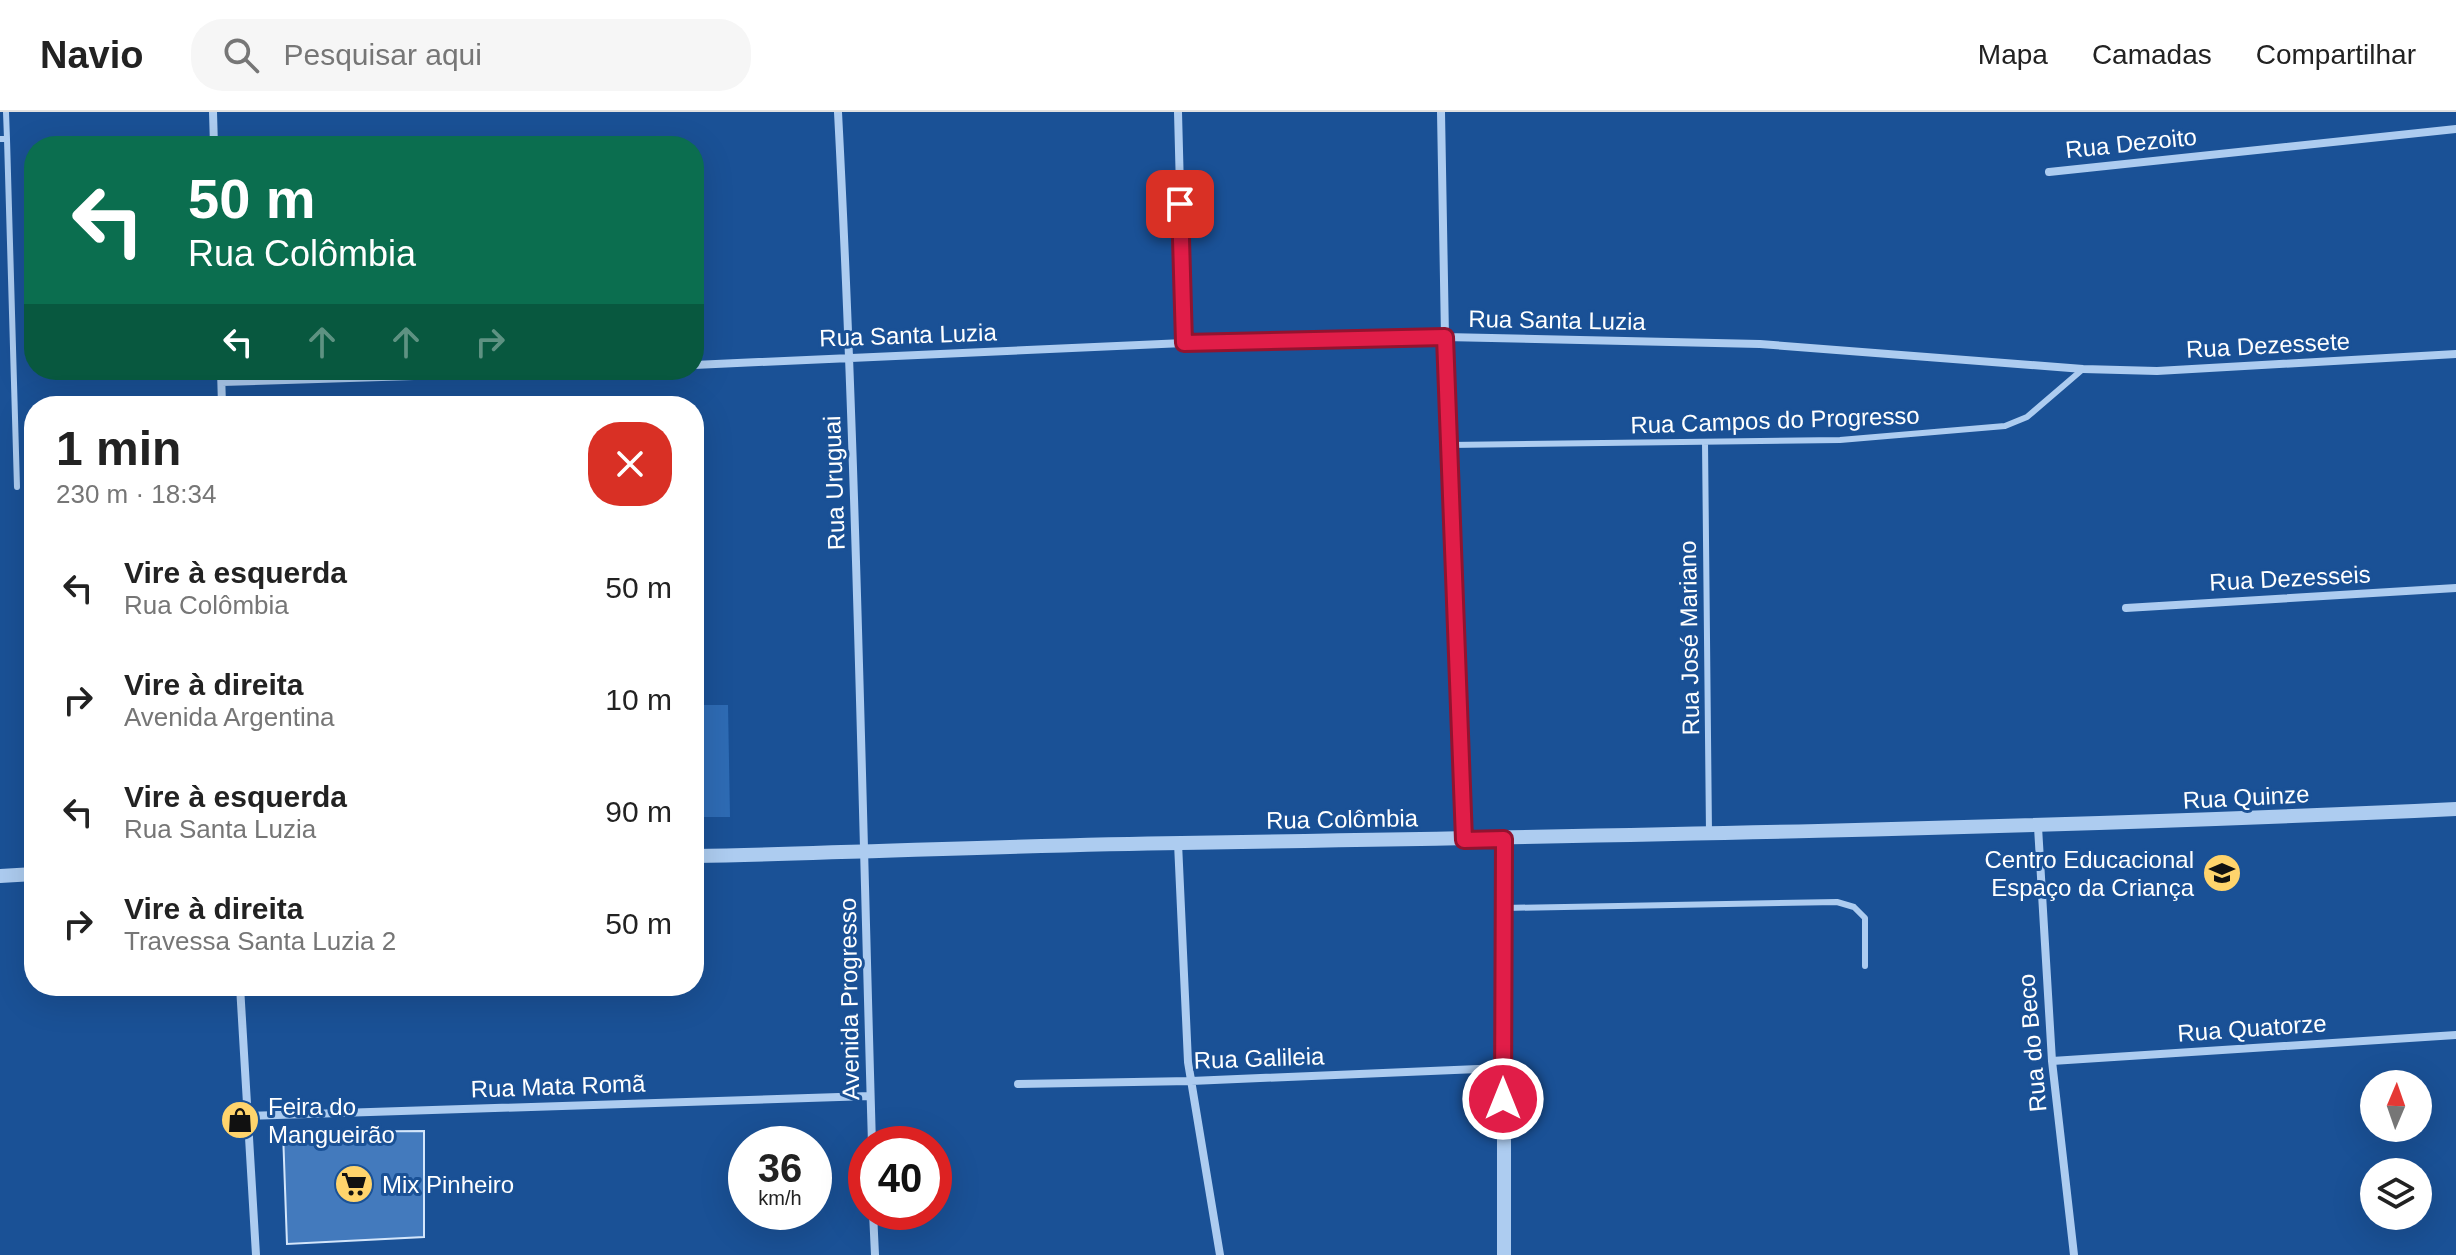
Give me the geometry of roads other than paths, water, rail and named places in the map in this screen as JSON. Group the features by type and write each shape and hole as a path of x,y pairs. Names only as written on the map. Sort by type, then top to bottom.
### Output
{"street":[{"path":"213,112 214,136"},
{"name":"Rua Uruguai","path":"838,112 851,357 866,853"},
{"path":"1178,112 1184,343"},
{"path":"1441,112 1445,337 1464,840"},
{"name":"Rua Dezoito","path":"2049,172 2456,129"},
{"name":"Rua Santa Luzia","path":"704,364 1184,343 1445,337 1760,344 2083,369"},
{"name":"Rua Dezessete","path":"2083,369 2157,371 2456,354"},
{"path":"222,396 222,382 285,380"},
{"name":"Rua Dezesseis","path":"2126,608 2456,588"},
{"name":"Rua Quinze","path":"2038,827 2456,809"},
{"name":"Rua Colômbia","path":"704,856 1178,843 2038,827"},
{"name":"Rua do Beco","path":"2038,827 2052,1061 2074,1255"},
{"path":"1504,839 1504,1255"},
{"path":"1178,843 1191,1081 1220,1255"},
{"name":"Avenida Progresso","path":"866,853 871,1126"},
{"path":"0,876 24,875"},
{"path":"241,996 256,1255"},
{"name":"Rua Quatorze","path":"2052,1061 2456,1035"},
{"name":"Rua Galileia","path":"1018,1084 1191,1081 1502,1068"},
{"name":"Rua Mata Romã","path":"248,1116 870,1096"},
{"path":"874,1230 875,1255"}],"lane":[{"path":"6,112 3,139 17,487"},
{"name":"Rua Campos do Progresso","path":"1449,445 1840,440 2005,426 2027,417 2083,369"},
{"name":"Rua José Mariano","path":"1705,442 1709,834"},
{"path":"1504,908 1837,902 1854,907 1865,918 1865,966"}],"place":[{"name":"Centro Educacional Espaço da Criança","path":"2222,873"},
{"name":"Feira do Mangueirão","path":"240,1120"},
{"name":"Mix Pinheiro","path":"354,1184"}]}
